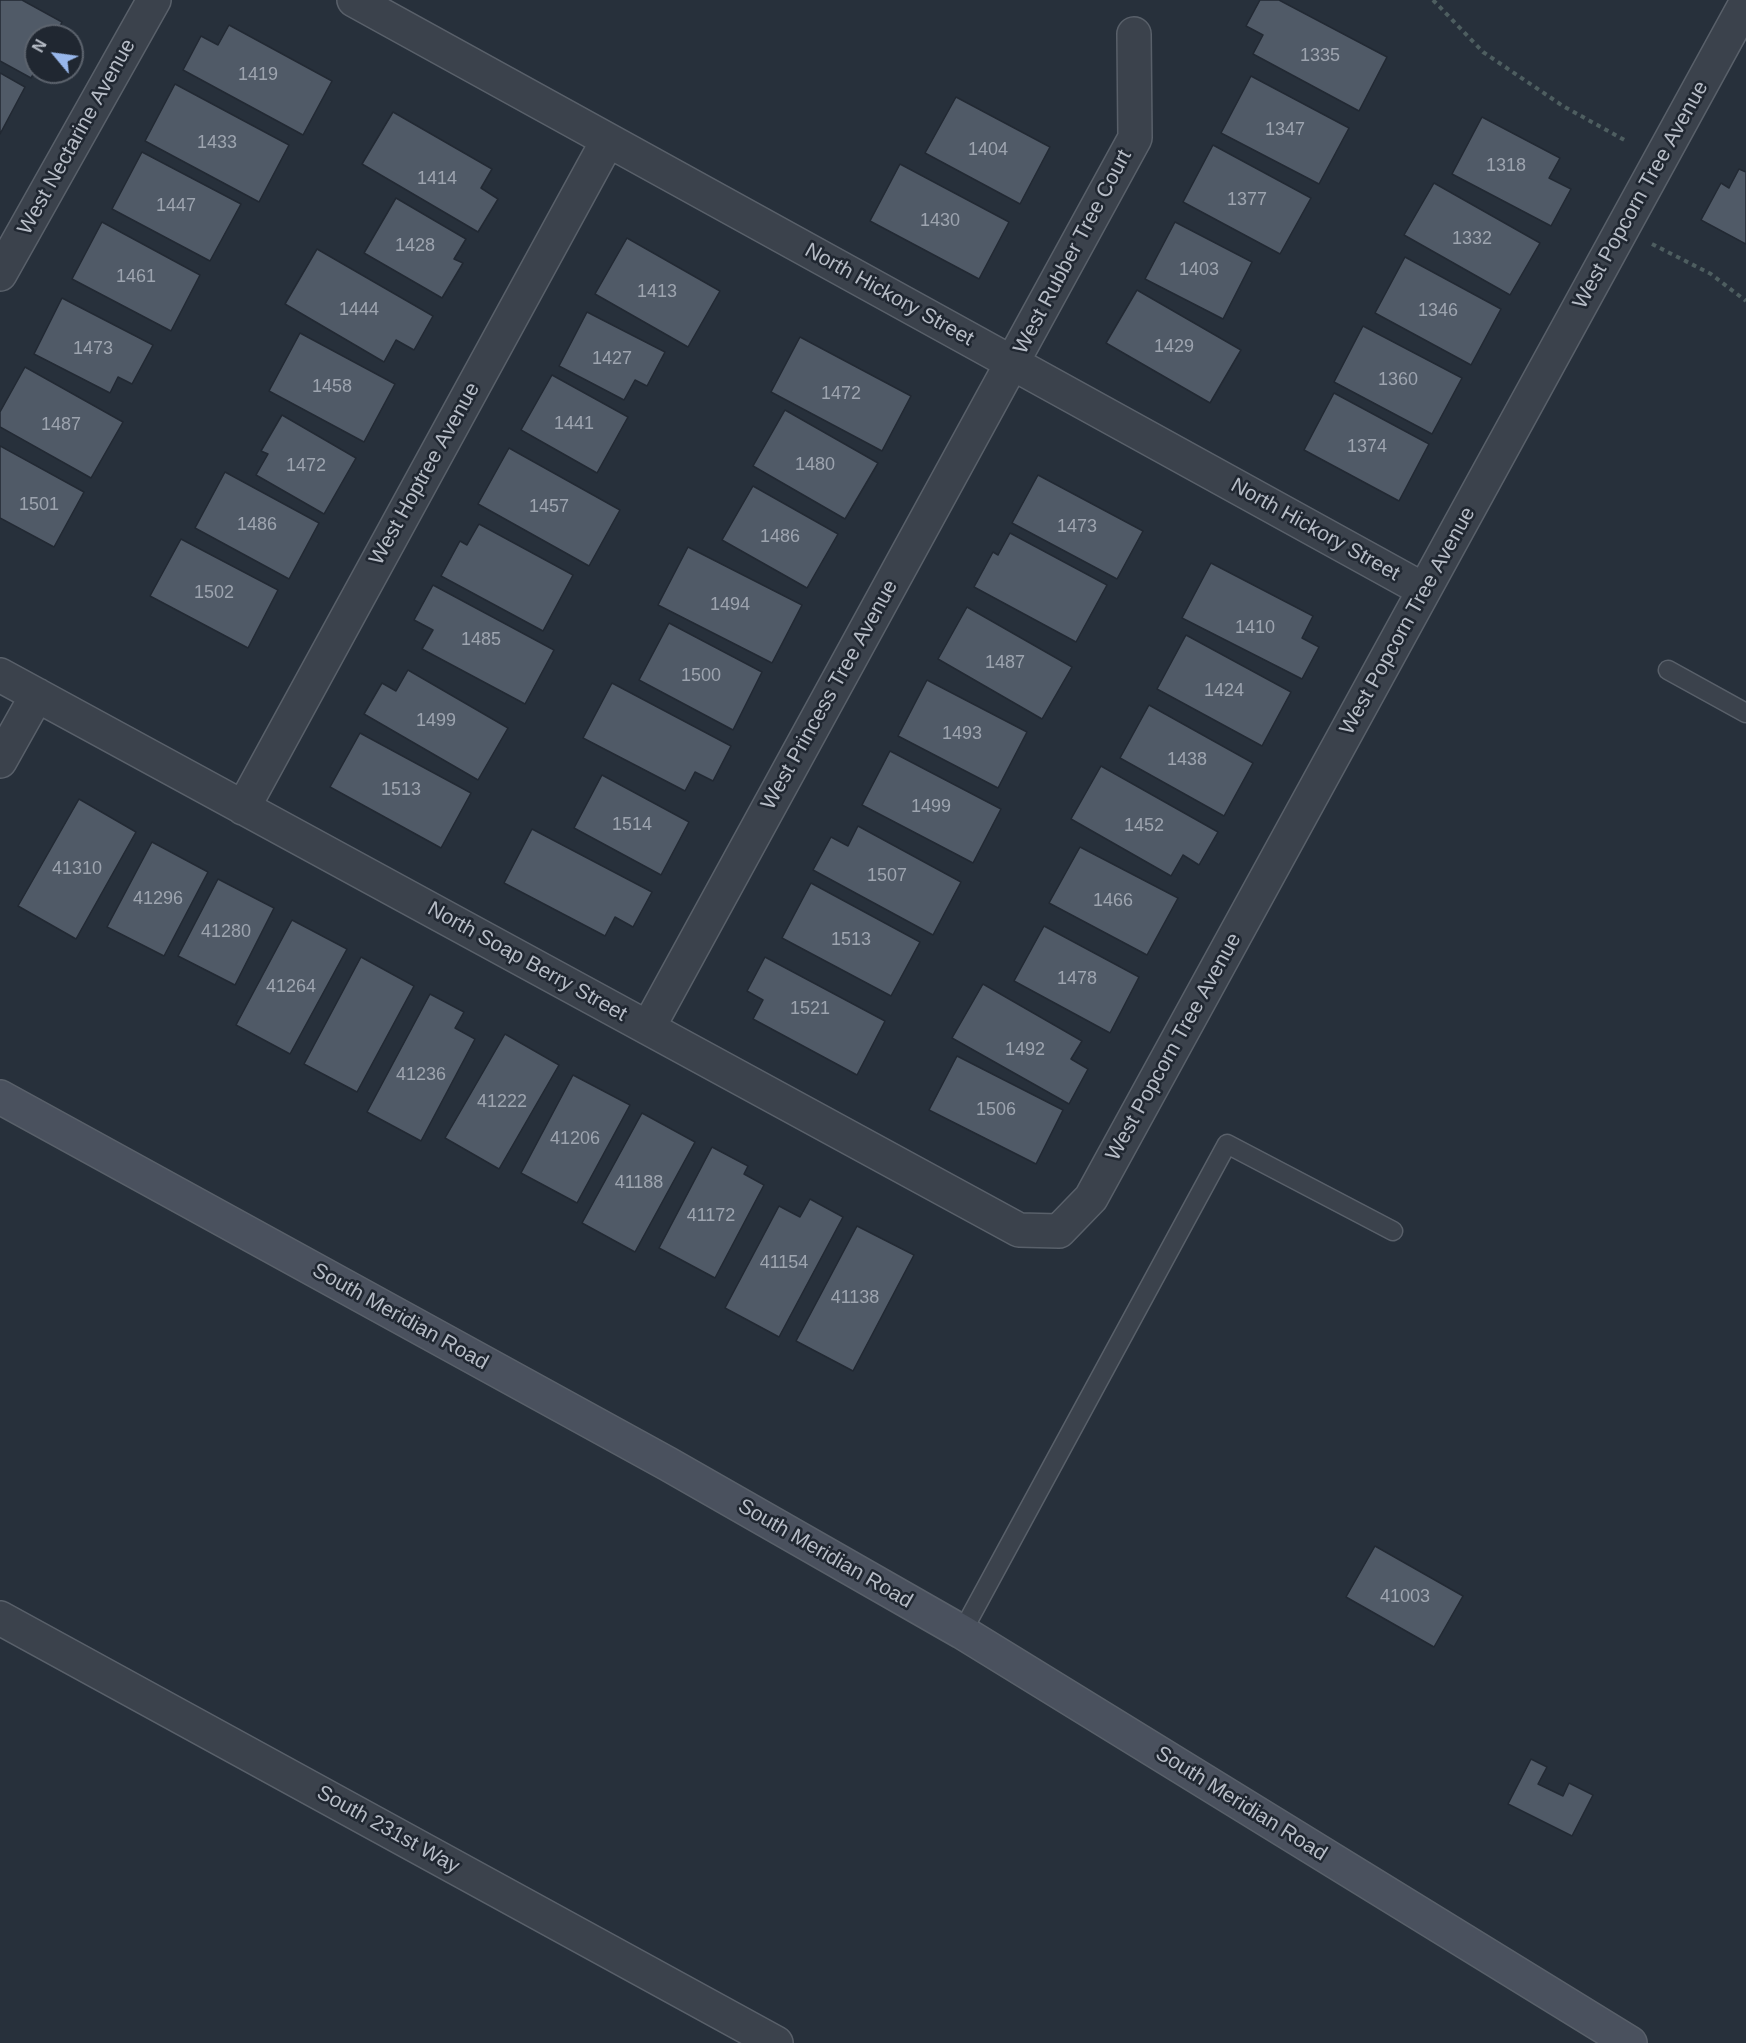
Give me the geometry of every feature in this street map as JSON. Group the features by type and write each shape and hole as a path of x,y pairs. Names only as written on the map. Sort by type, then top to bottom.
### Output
{"street":[{"name":"West Nectarine Avenue","path":"0,274 154,0"},
{"name":"North Hickory Street","path":"354,0 1424,590"},
{"name":"West Popcorn Tree Avenue","path":"1059,1231 1091,1198 1746,3"},
{"name":"West Rubber Tree Court","path":"1013,363 1135,138 1134,34"},
{"name":"West Hoptree Avenue","path":"243,808 608,140"},
{"name":"West Princess Tree Avenue","path":"648,1028 1013,363"},
{"name":"North Soap Berry Street","path":"0,675 1019,1230 1059,1231"},
{"path":"0,761 36,695"},
{"name":"South Meridian Road","path":"0,1097 668,1464 962,1632 1630,2043"},
{"name":"South 231st Way","path":"0,1618 776,2043"}],"lane":[{"path":"1668,670 1746,713"},
{"path":"962,1632 1227,1144 1393,1231"}],"path":[{"path":"1432,0 1483,52 1563,106 1660,161"},
{"path":"1623,229 1711,274 1746,301"}],"building":[{"path":"0,0 22,0 62,22 61,24 24,24 24,74 0,61"},
{"path":"1260,0 1279,0 1387,57 1359,111 1253,54 1263,35 1246,26"},
{"path":"229,25 332,81 303,135 183,70 201,36 218,45"},
{"path":"0,73 25,87 0,134"},
{"path":"1251,76 1349,128 1319,184 1221,133"},
{"path":"175,84 289,145 259,202 145,141"},
{"path":"956,97 1050,147 1020,204 925,153"},
{"path":"393,112 492,169 481,188 498,199 478,232 362,164"},
{"path":"1482,117 1560,158 1549,178 1571,189 1551,226 1452,174"},
{"path":"1213,145 1311,198 1280,254 1183,202"},
{"path":"142,152 241,204 210,261 112,209"},
{"path":"900,164 1009,222 979,279 870,221"},
{"path":"1739,169 1746,172 1746,244 1701,220 1721,183 1729,188"},
{"path":"1434,183 1540,243 1510,295 1404,235"},
{"path":"396,198 466,239 454,259 463,263 442,298 364,253"},
{"path":"102,222 200,275 171,331 72,279"},
{"path":"1175,222 1252,262 1223,319 1145,279"},
{"path":"627,238 720,291 688,347 595,294"},
{"path":"317,249 433,316 414,350 396,340 384,362 285,304"},
{"path":"1405,257 1501,309 1471,365 1375,313"},
{"path":"1137,290 1241,350 1210,403 1106,343"},
{"path":"62,298 153,345 132,384 118,377 110,393 34,354"},
{"path":"587,312 665,352 647,386 635,380 624,400 559,366"},
{"path":"1363,326 1462,378 1432,434 1334,382"},
{"path":"300,333 395,384 364,442 269,391"},
{"path":"800,337 911,396 882,451 771,392"},
{"path":"25,367 123,422 91,478 0,427 0,412"},
{"path":"552,375 628,417 597,473 521,430"},
{"path":"1334,393 1429,444 1399,501 1304,450"},
{"path":"785,410 878,463 845,519 753,466"},
{"path":"282,415 356,458 324,514 256,475 268,454 261,451"},
{"path":"0,446 84,492 54,547 0,518"},
{"path":"509,448 620,510 589,566 478,504"},
{"path":"225,472 319,523 289,579 195,528"},
{"path":"1038,475 1143,531 1117,579 1012,523"},
{"path":"753,486 838,534 807,588 722,540"},
{"path":"479,524 573,575 543,631 441,576 460,541 467,545"},
{"path":"1010,533 1107,585 1076,642 974,587 993,552 998,555"},
{"path":"181,539 278,590 248,648 150,596"},
{"path":"688,547 802,605 772,663 658,605"},
{"path":"1211,563 1313,616 1302,638 1319,647 1302,679 1182,618"},
{"path":"433,585 554,650 525,704 422,649 433,630 414,620"},
{"path":"967,607 1072,667 1042,719 938,659"},
{"path":"669,623 762,672 733,730 639,680"},
{"path":"1186,635 1291,692 1262,746 1157,689"},
{"path":"408,670 508,728 478,780 364,714 382,683 396,691"},
{"path":"927,680 1027,732 998,788 898,736"},
{"path":"612,683 731,746 713,781 695,772 685,791 583,738"},
{"path":"1149,705 1253,763 1224,816 1120,758"},
{"path":"360,733 471,793 441,848 330,787"},
{"path":"890,751 1001,809 973,863 862,805"},
{"path":"1101,766 1218,832 1199,865 1183,855 1171,876 1071,819"},
{"path":"602,775 689,822 661,875 574,828"},
{"path":"79,799 136,832 76,939 18,906"},
{"path":"858,826 961,882 933,935 813,870 831,837 848,846"},
{"path":"532,829 652,892 633,927 615,917 605,936 504,883"},
{"path":"152,842 208,872 164,956 107,927"},
{"path":"1080,847 1178,898 1147,955 1049,903"},
{"path":"218,879 274,908 235,985 178,956"},
{"path":"811,883 920,942 891,996 782,938"},
{"path":"292,920 347,949 290,1054 236,1025"},
{"path":"1044,926 1139,977 1110,1033 1014,981"},
{"path":"361,957 414,986 357,1092 304,1064"},
{"path":"765,957 885,1021 857,1075 753,1019 763,1000 747,991"},
{"path":"983,984 1082,1041 1071,1059 1088,1069 1069,1104 952,1038"},
{"path":"430,994 464,1012 455,1028 475,1039 421,1141 367,1112"},
{"path":"505,1034 559,1065 499,1169 445,1138"},
{"path":"957,1056 1063,1110 1036,1164 929,1110"},
{"path":"573,1075 630,1105 577,1203 521,1173"},
{"path":"642,1113 695,1142 635,1252 582,1223"},
{"path":"712,1147 748,1166 744,1174 764,1185 715,1278 659,1248"},
{"path":"810,1199 843,1217 779,1337 725,1308 779,1206 800,1217"},
{"path":"857,1226 914,1255 853,1371 796,1341"},
{"path":"1375,1546 1463,1596 1434,1647 1346,1597"},
{"path":"1531,1759 1547,1767 1538,1784 1563,1796 1569,1783 1593,1795 1572,1836 1508,1804"}]}
